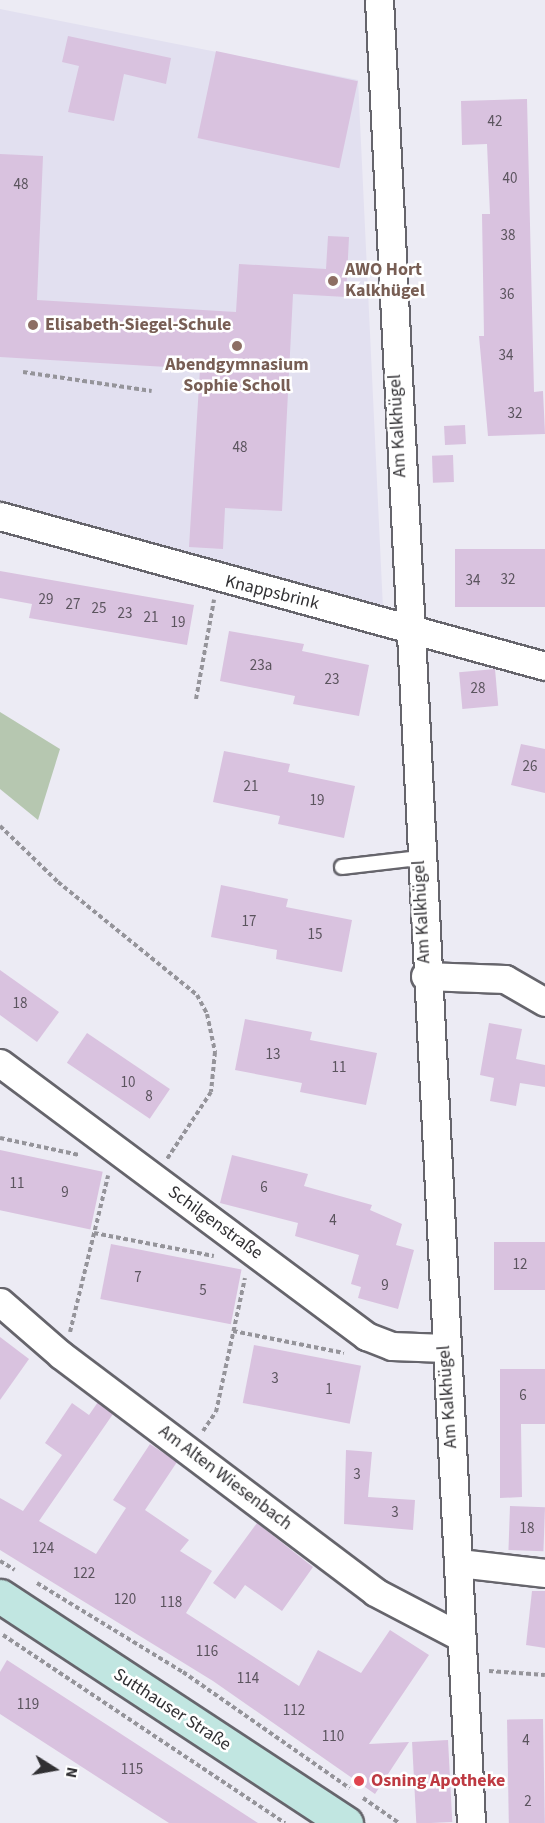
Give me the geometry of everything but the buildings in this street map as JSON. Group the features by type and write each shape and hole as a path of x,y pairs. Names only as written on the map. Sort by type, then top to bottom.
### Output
{"street":[{"name":"Am Kalkhügel","path":"379,0 407,627 445,1348 459,1563 471,1823"},
{"name":"Knappsbrink","path":"0,516 218,580 407,627 545,666"},
{"path":"425,976 505,979 545,1002"},
{"name":"Schilgenstraße","path":"0,1063 249,1255 366,1336 392,1346 445,1348"},
{"name":"Am Alten Wiesenbach","path":"0,1302 61,1355 375,1592 461,1637"},
{"path":"459,1563 545,1573"},
{"name":"Sutthauser Straße","path":"10,1585 346,1823"}],"lane":[{"path":"342,867 419,858"}],"path":[{"path":"23,372 152,391"},
{"path":"196,699 218,580"},
{"path":"0,826 58,882 197,995 207,1014 215,1052 211,1092 153,1179"},
{"path":"0,1138 93,1158"},
{"path":"61,1355 109,1171"},
{"path":"94,1233 249,1255 216,1412 189,1452"},
{"path":"233,1330 362,1356 366,1336"},
{"path":"0,1561 10,1585"},
{"path":"30,1579 183,1672 399,1823"},
{"path":"0,1633 285,1823"},
{"path":"463,1669 545,1675"}],"shaded area":[{"path":"0,9 358,80 383,609 0,504"}],"green space":[{"path":"0,712 60,749 38,820 0,789"}],"place":[{"name":"AWO Hort Kalkhügel","path":"333,281"},
{"name":"Elisabeth-Siegel-Schule","path":"33,325"},
{"name":"Abendgymnasium Sophie Scholl","path":"237,346"},
{"name":"Osning Apotheke","path":"359,1781"}]}
